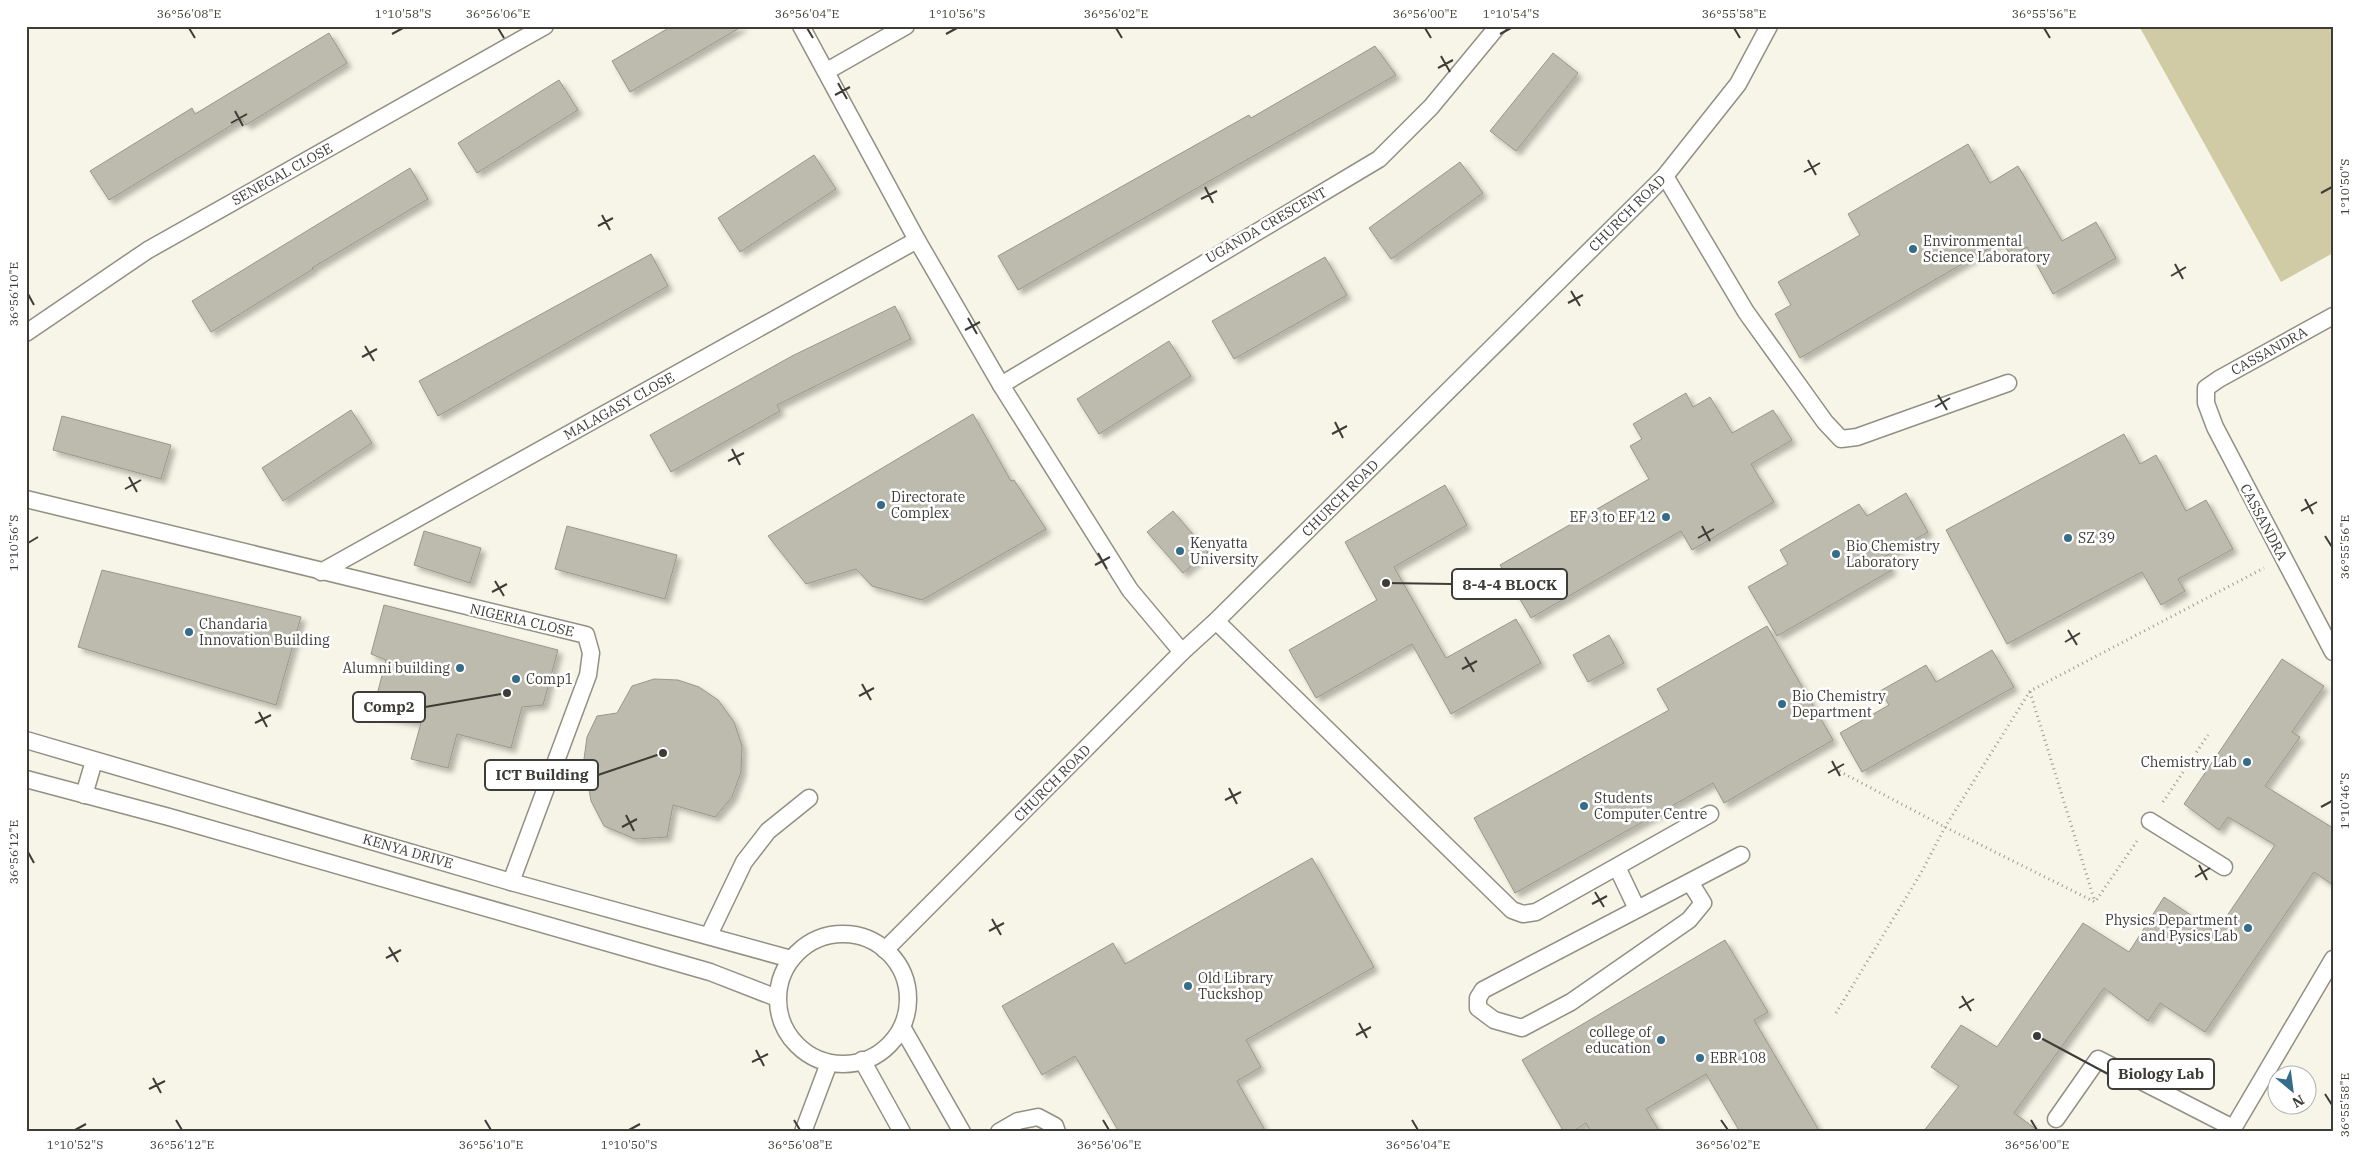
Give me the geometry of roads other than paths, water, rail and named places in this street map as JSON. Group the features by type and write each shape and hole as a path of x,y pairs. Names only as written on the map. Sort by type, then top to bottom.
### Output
{"lane":[{"name":"SENEGAL CLOSE","path":"26,333 148,250 545,26"},
{"path":"801,26 827,70 917,240 1001,385 1130,590 1182,652"},
{"path":"827,70 906,26"},
{"name":"UGANDA CRESCENT","path":"1001,385 1379,159 1431,107 1498,26"},
{"name":"CHURCH ROAD","path":"886,950 1182,652 1216,621 1665,176 1738,84 1769,26"},
{"path":"1665,176 1746,312 1825,422 1841,439 1857,437 2008,383"},
{"name":"MALAGASY CLOSE","path":"320,572 917,240"},
{"name":"CASSANDRA","path":"2333,316 2206,388 2206,403 2215,427 2333,652"},
{"path":"26,499 320,572"},
{"name":"NIGERIA CLOSE","path":"320,572 586,635 591,653 588,675 511,882"},
{"path":"1216,621 1512,910 1523,914 1536,912 1710,814"},
{"name":"KENYA DRIVE","path":"26,740 511,882 791,959"},
{"path":"84,795 94,761"},
{"path":"26,779 169,817 710,972 777,998"},
{"path":"709,935 744,862 768,831 809,798"},
{"path":"2150,821 2224,868"},
{"path":"1690,882 1703,903 1689,920 1571,1002 1522,1028 1494,1020 1478,1008 1478,998 1483,990 1741,855"},
{"path":"1617,867 1637,909"},
{"path":"847,934 868,939 886,950 899,966 907,985 908,1007 902,1027 890,1044 873,1057 852,1064 829,1063 808,1055 791,1040 781,1020 777,998 781,978 791,959 807,944 826,936 847,934"},
{"path":"2056,1119 2098,1059 2232,1130 2333,959"},
{"path":"902,1027 962,1132"},
{"path":"862,1060 902,1132"},
{"path":"803,1132 829,1063"},
{"path":"999,1132 1018,1121 1038,1117 1055,1126 1057,1132"}],"place":[{"name":"Environmental Science Laboratory","path":"1913,249"},
{"name":"Directorate Complex","path":"881,505"},
{"name":"EF 3 to EF 12","path":"1666,517"},
{"name":"SZ 39","path":"2068,538"},
{"name":"Kenyatta University","path":"1180,551"},
{"name":"Bio Chemistry Laboratory","path":"1836,554"},
{"name":"8-4-4 BLOCK","path":"1386,583"},
{"name":"Chandaria Innovation Building","path":"189,632"},
{"name":"Alumni building","path":"460,668"},
{"name":"Comp1","path":"516,679"},
{"name":"Comp2","path":"507,693"},
{"name":"Bio Chemistry Department","path":"1782,704"},
{"name":"ICT Building","path":"663,753"},
{"name":"Chemistry Lab","path":"2247,762"},
{"name":"Students Computer Centre","path":"1584,806"},
{"name":"Physics Department and Pysics Lab","path":"2248,928"},
{"name":"Old Library Tuckshop","path":"1188,986"},
{"name":"Biology Lab","path":"2037,1036"},
{"name":"college of education","path":"1661,1040"},
{"name":"EBR 108","path":"1700,1058"}]}
